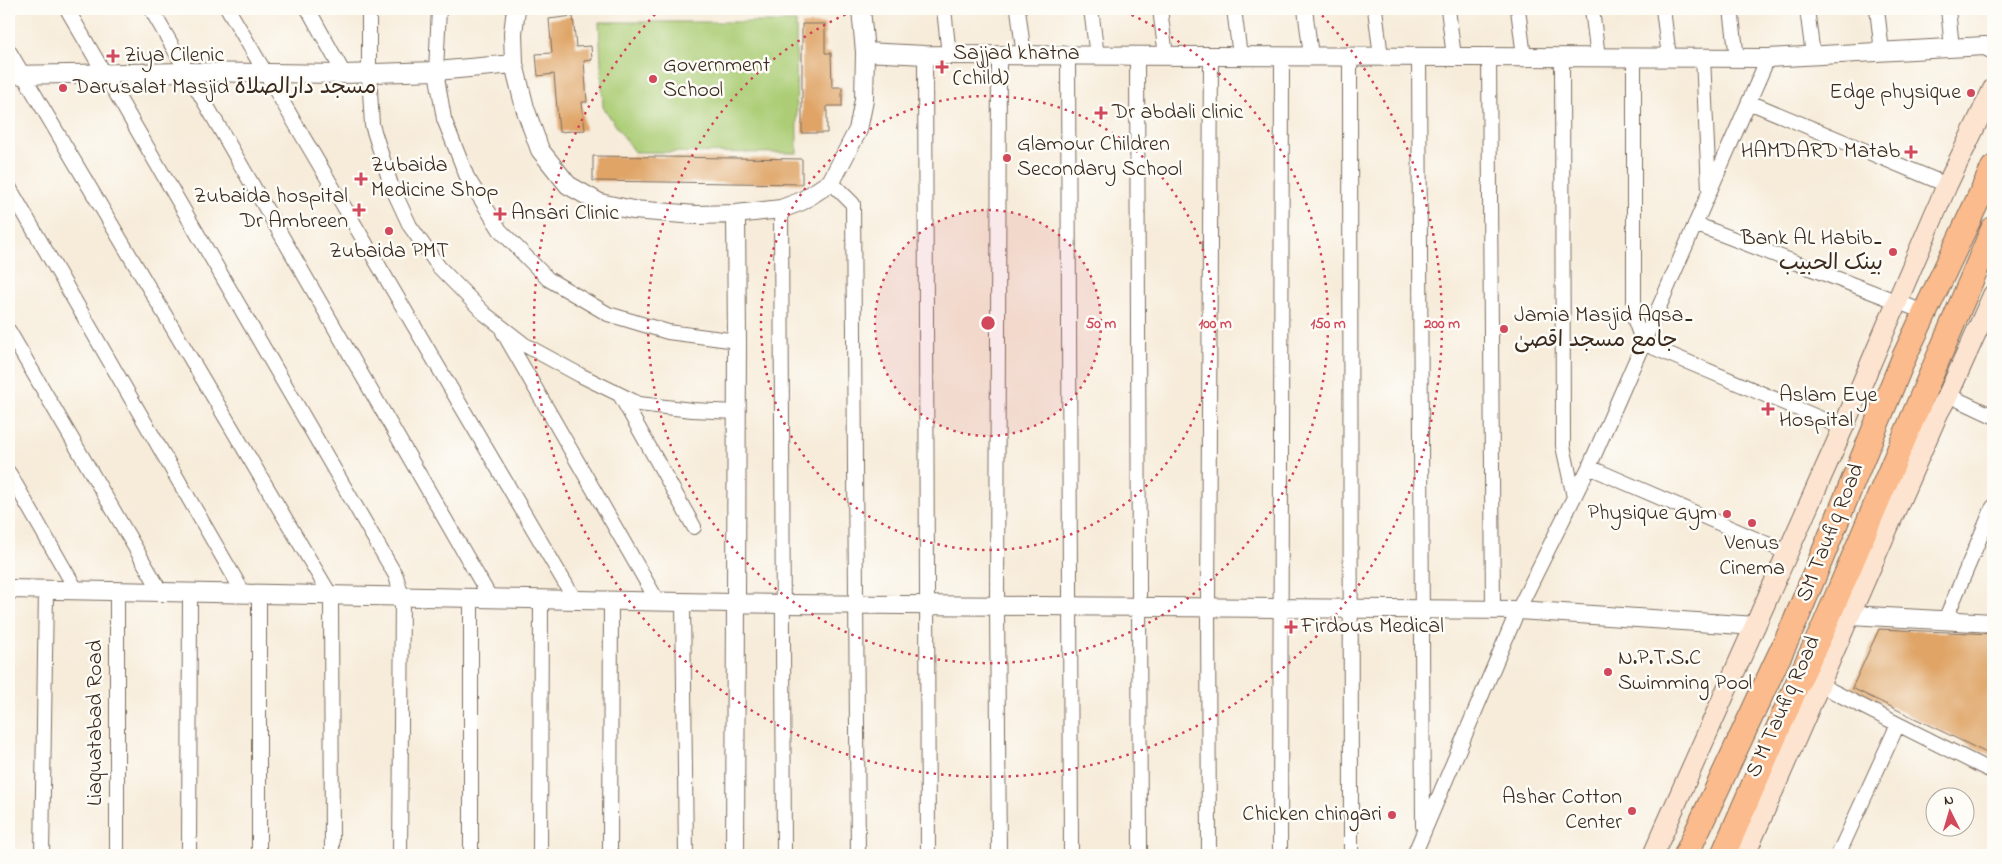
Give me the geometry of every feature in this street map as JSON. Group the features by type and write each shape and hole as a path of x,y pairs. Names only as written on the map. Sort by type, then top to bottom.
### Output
{"highway":[{"name":"SM Taufiq Road","path":"1686,855 1795,622 1901,364 1993,168"},
{"path":"1723,855 1803,671 1824,629 1993,229"},
{"path":"1948,333 1993,270"}],"main road":[{"path":"1653,855 1843,428 1947,185 1993,89"},
{"name":"S M Taufiq Road","path":"1745,855 1938,414 1993,294"}],"street":[{"path":"67,9 396,576 402,597 400,855"},
{"path":"151,9 491,599"},
{"path":"228,9 575,600"},
{"path":"308,9 344,74"},
{"path":"369,9 369,73 372,125 391,185 410,226 439,266 485,314 525,345 620,395 639,404 692,410 737,412"},
{"path":"439,9 436,71 444,120 467,176 500,230 548,279 608,314 668,332 737,341"},
{"path":"516,9 513,34 514,64 524,108 540,150 568,185 600,203 633,210 696,215 736,214 781,209 802,201 831,182 858,130 864,100 865,52 861,9"},
{"path":"944,9 949,55"},
{"path":"1018,9 1024,56"},
{"path":"1091,9 1097,56"},
{"path":"1160,9 1166,56"},
{"path":"1234,9 1240,56"},
{"path":"1305,9 1310,56"},
{"path":"1375,9 1381,57"},
{"path":"1448,9 1454,57"},
{"path":"1518,9 1524,57"},
{"path":"1592,9 1598,57"},
{"path":"1663,9 1669,58"},
{"path":"1731,9 1737,58"},
{"path":"1807,9 1814,55"},
{"path":"1877,9 1882,52"},
{"path":"1948,9 1952,48"},
{"path":"865,52 925,56 1768,58 1985,46 1993,50"},
{"path":"9,51 16,75 332,596 332,855"},
{"path":"925,56 928,855"},
{"path":"999,56 997,606 999,855"},
{"path":"1068,56 1071,855"},
{"path":"1137,56 1140,855"},
{"path":"1209,855 1208,607 1211,56"},
{"path":"1280,855 1282,56"},
{"path":"1419,56 1423,833"},
{"path":"1350,57 1352,855"},
{"path":"1489,57 1493,610"},
{"path":"1562,57 1563,446 1574,497"},
{"path":"1634,57 1634,318 1643,343 1843,428"},
{"path":"1702,57 1709,193"},
{"path":"1414,855 1518,610 1589,467 1768,58"},
{"path":"16,75 188,72 344,74 436,71 514,64"},
{"path":"1749,102 1947,185"},
{"path":"831,182 853,204 858,855"},
{"path":"9,187 252,594 259,855"},
{"path":"781,209 784,855"},
{"path":"735,855 736,214"},
{"path":"1695,224 1924,312"},
{"path":"500,325 658,602"},
{"path":"9,331 161,592"},
{"path":"620,395 694,527"},
{"path":"1948,395 1993,416"},
{"path":"1589,467 1788,553"},
{"path":"9,473 77,591"},
{"path":"1945,620 1993,506"},
{"path":"9,590 857,605 1518,610 1756,626"},
{"path":"42,855 46,590"},
{"name":"Liaquatabad Road","path":"117,592 117,855"},
{"path":"189,855 190,593"},
{"path":"471,598 471,855"},
{"path":"540,855 541,600"},
{"path":"610,855 611,601"},
{"path":"683,602 686,855"},
{"path":"1850,615 1993,623"},
{"path":"1820,684 1993,772"},
{"path":"1838,855 1898,724"}],"green space":[{"path":"599,22 796,22 797,153 634,152 603,107"}],"building":[{"path":"573,16 576,47 591,46 592,60 584,61 587,102 582,102 585,130 559,132 554,74 538,76 536,54 552,53 549,19"},
{"path":"802,24 825,24 825,53 831,53 832,87 842,87 842,106 827,106 827,133 802,133"},
{"path":"593,156 802,159 802,184 593,181"},
{"path":"1879,629 1993,634 1993,756 1852,688"}],"place":[{"name":"Ziya Cilenic","path":"113,56"},
{"name":"Sajjad khatna (child)","path":"942,67"},
{"name":"Government School","path":"653,79"},
{"name":"Darusalat Masjid مسجد دارالصلاة","path":"63,88"},
{"name":"Edge physique","path":"1971,93"},
{"name":"Dr abdali clinic","path":"1101,113"},
{"name":"HAMDARD Matab","path":"1911,152"},
{"name":"Glamour Children Secondary School","path":"1007,158"},
{"name":"Zubaida Medicine Shop","path":"361,179"},
{"name":"Zubaida hospital Dr Ambreen","path":"359,210"},
{"name":"Ansari Clinic","path":"500,214"},
{"name":"Zubaida PMT","path":"389,231"},
{"name":"Bank AL Habib۔ بینک الحبیب","path":"1893,252"},
{"name":"Jamia Masjid Aqsa۔ جامع مسجد اقصیٰ","path":"1504,329"},
{"name":"Aslam Eye Hospital","path":"1768,409"},
{"name":"Physique Gym","path":"1727,514"},
{"name":"Venus Cinema","path":"1752,523"},
{"name":"Firdous Medical","path":"1291,627"},
{"name":"N.P.T.S.C Swimming Pool","path":"1608,672"},
{"name":"Ashar Cotton Center","path":"1632,811"},
{"name":"Chicken chingari","path":"1392,815"}]}
